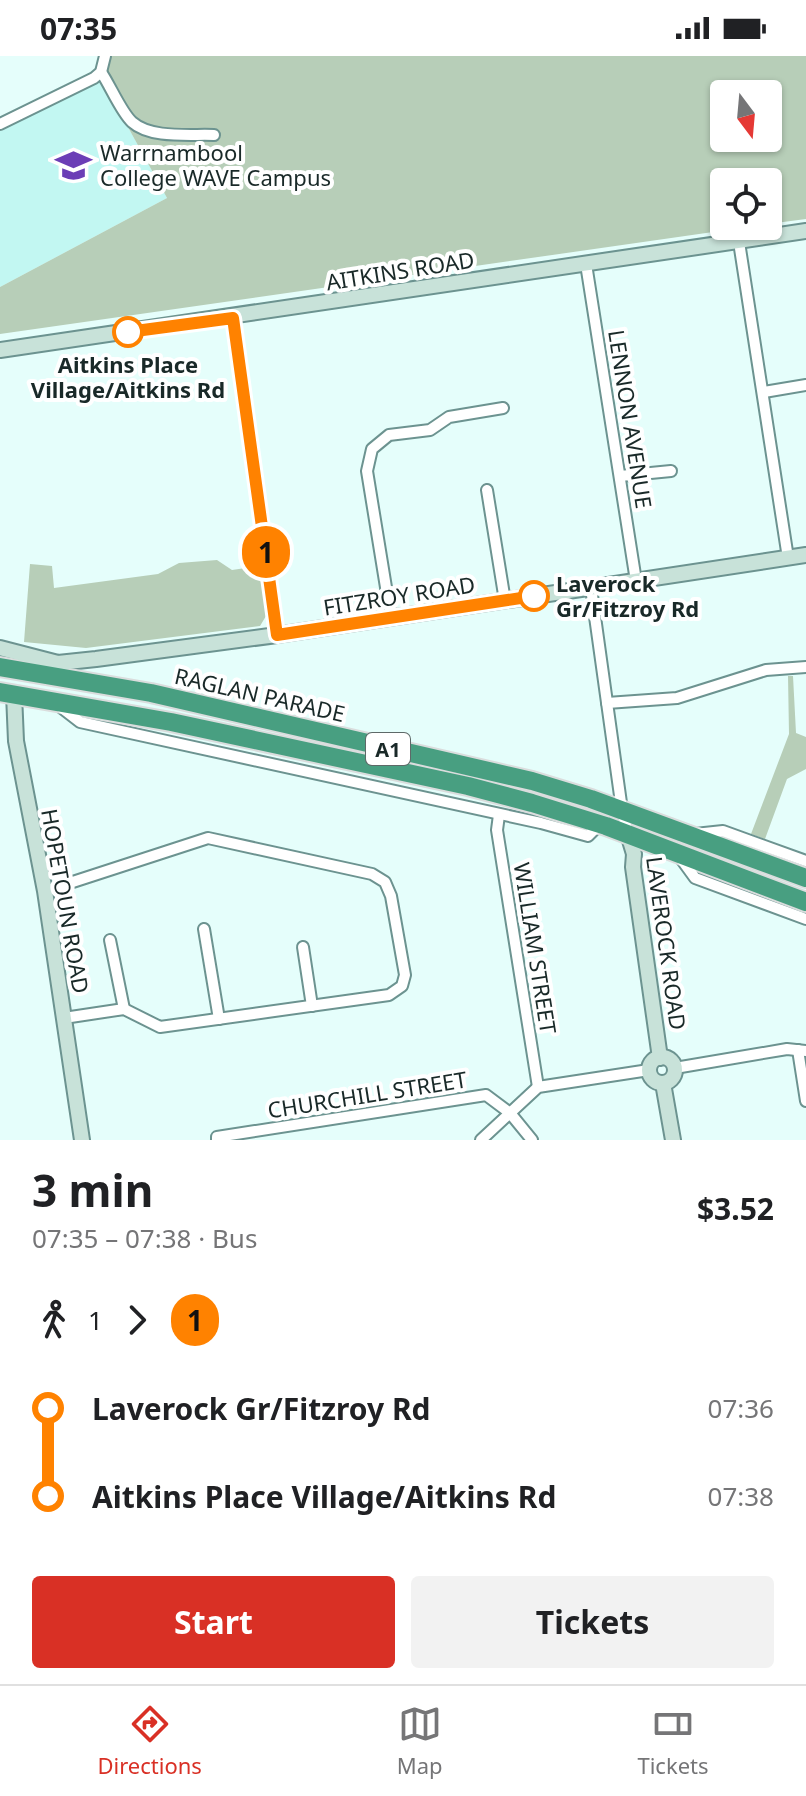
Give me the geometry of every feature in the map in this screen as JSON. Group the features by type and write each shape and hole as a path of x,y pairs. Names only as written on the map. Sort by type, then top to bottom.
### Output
{"highway":[{"name":"RAGLAN PARADE","path":"6,668 151,693 532,781 622,810 806,878"},
{"name":"RAGLAN PARADE","path":"7,693 171,722 468,786 600,824 806,902"}],"street":[{"path":"0,124 94,78 101,72 105,56"},
{"path":"101,72 131,121 145,129 214,135"},
{"name":"AITKINS ROAD","path":"782,233 806,231"},
{"name":"AITKINS ROAD","path":"0,350 233,318 586,264 720,240"},
{"path":"743,240 788,558"},
{"name":"LENNON AVENUE","path":"586,264 636,581"},
{"path":"233,318 277,635"},
{"path":"764,392 806,385"},
{"path":"391,618 367,471 372,449 389,435 424,432 434,429 449,417 503,408"},
{"path":"620,476 671,471"},
{"path":"487,490 505,601"},
{"name":"FITZROY ROAD","path":"0,648 58,663 277,635 806,555"},
{"path":"591,588 628,834"},
{"path":"607,703 677,698 766,670 806,667"},
{"name":"HOPETOUN ROAD","path":"6,668 7,693 45,891 82,1140"},
{"name":"RAGLAN PARADE","path":"51,699 80,722 588,836 600,824"},
{"name":"WILLIAM STREET","path":"499,815 497,830 501,859 538,1087"},
{"name":"RAGLAN PARADE","path":"689,834 723,831 806,861"},
{"name":"LAVEROCK ROAD","path":"628,834 634,854 633,867 660,1058"},
{"path":"45,891 208,838 372,874 385,882 391,896 405,975 402,986 389,995 160,1027 124,1009 64,1018"},
{"name":"RAGLAN PARADE","path":"678,855 695,878 806,919"},
{"path":"204,929 219,1019"},
{"path":"110,940 124,1009"},
{"path":"303,947 312,1006"},
{"path":"675,1068 787,1049 802,1050 806,1101"},
{"path":"660,1058 670,1060 675,1068 671,1080 663,1083 653,1080 649,1070 653,1062 660,1058"},
{"path":"481,1140 538,1087 649,1070"},
{"path":"663,1083 673,1140"},
{"name":"CHURCHILL STREET","path":"217,1139 486,1095 510,1113"},
{"path":"510,1113 532,1140"}],"shaded area":[{"name":"Warrnambool College WAVE Campus","path":"102,80 167,198 0,287 0,131"}],"green space":[{"path":"106,56 806,56 806,219 782,222 782,168 710,168 710,232 0,334 0,287 167,198 102,80"},
{"path":"217,560 232,570 260,566 266,616 260,626 86,648 24,642 30,564 52,566 54,588 158,574 179,563"},
{"path":"788,676 793,676 796,733 806,737 806,769 787,779 765,839 751,834 789,734"}],"bus line":[{"name":"1","path":"128,332 233,318 277,635 534,596"}],"place":[{"name":"Warrnambool College WAVE Campus","path":"74,165"},
{"name":"Aitkins Place Village/Aitkins Rd","path":"128,332"},
{"name":"Laverock Gr/Fitzroy Rd","path":"534,596"}]}
